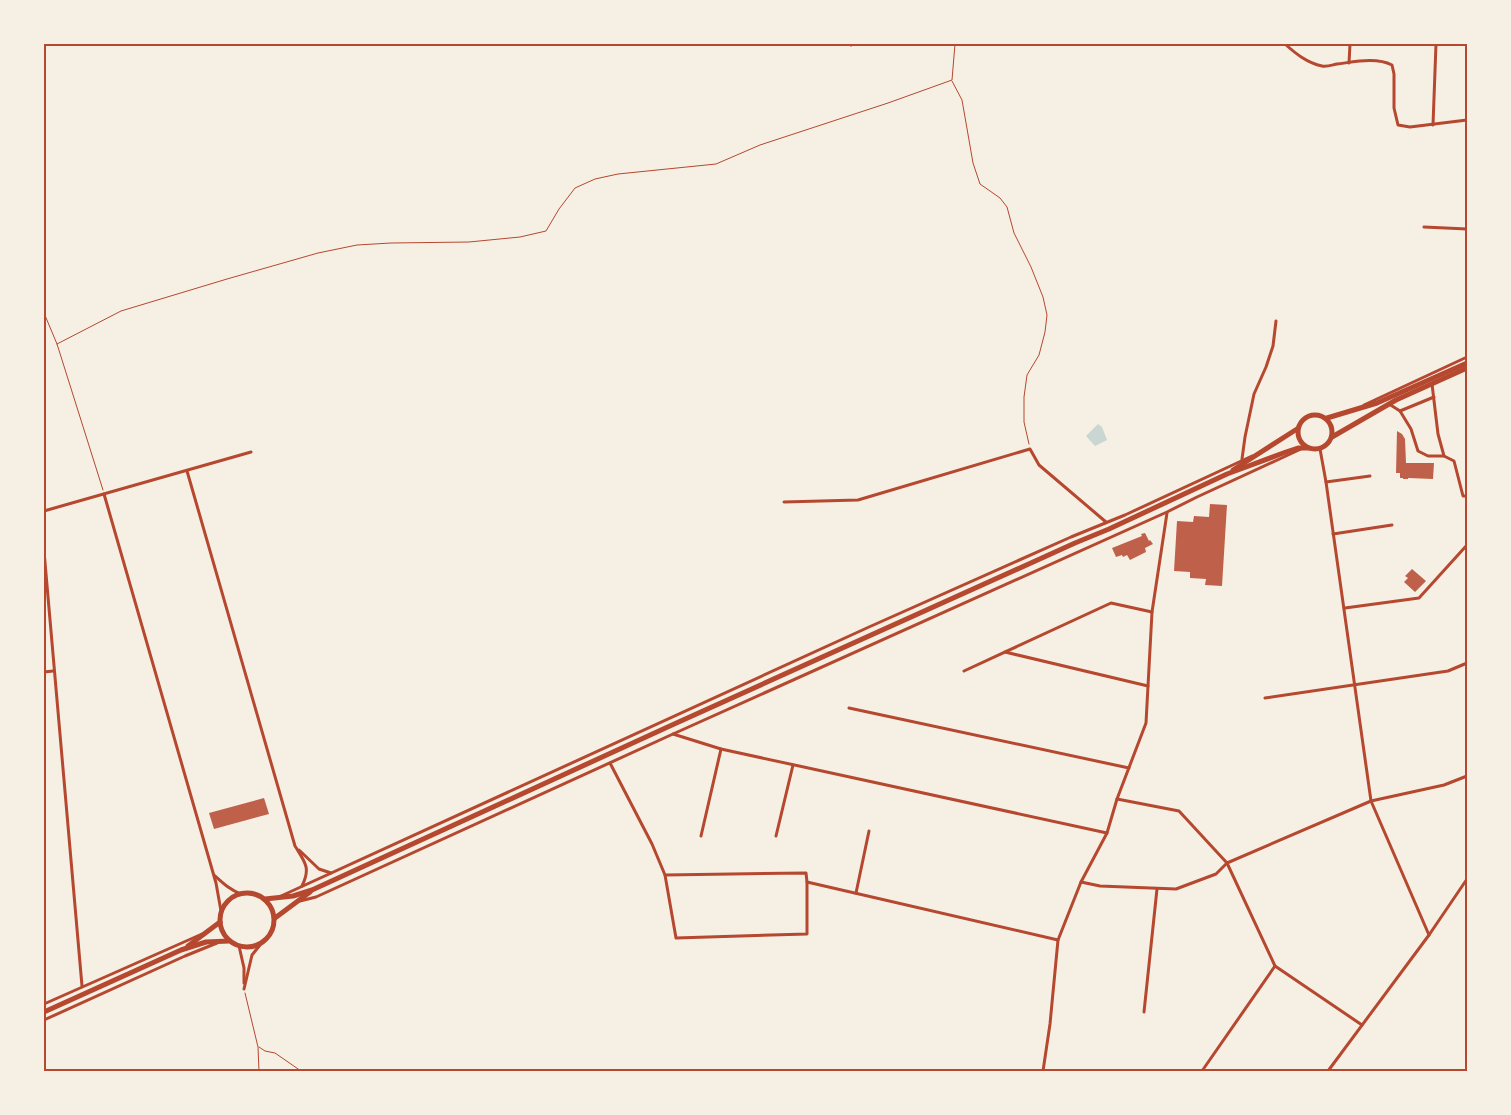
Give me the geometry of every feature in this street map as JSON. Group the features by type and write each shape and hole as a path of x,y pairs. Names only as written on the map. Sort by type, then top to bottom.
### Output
{"main road":[{"path":"1326,418 1376,403 1467,363"},
{"path":"266,899 293,896 312,890 1227,474 1298,448 1320,448 1328,443 1332,437 1388,404 1467,368"},
{"path":"1227,474 1297,429 1302,420 1307,416 1314,414 1326,418 1331,424 1332,437"},
{"path":"1297,429 1299,439 1307,448"},
{"path":"275,918 312,890"},
{"path":"245,893 256,894 266,899 272,908 275,918 274,929 268,938 260,945 249,948 238,946 229,941 222,933 220,922 221,911 226,902 235,896 245,893"},
{"path":"181,950 220,922"},
{"path":"44,1012 181,950 206,942 229,941"}],"street":[{"path":"1285,44 1309,62 1324,66 1377,61 1392,65 1394,74 1394,108 1398,125 1410,127 1467,120"},
{"path":"1349,63 1350,44"},
{"path":"1433,125 1436,44"},
{"path":"1424,227 1467,229"},
{"path":"1242,460 1254,394 1269,360 1276,321"},
{"path":"1358,409 1373,400 1467,357"},
{"path":"1432,384 1438,434 1444,456"},
{"path":"1400,411 1434,398"},
{"path":"1388,404 1400,411 1411,430 1418,451 1428,456 1444,456 1454,461 1463,496 1467,496"},
{"path":"297,902 316,897 1167,512 1287,455 1307,448"},
{"path":"1320,448 1371,802 1429,935"},
{"path":"784,502 858,500 1030,449 1039,465 1106,522"},
{"path":"44,511 251,452"},
{"path":"277,898 869,627 1259,452"},
{"path":"187,471 295,846 307,868 307,875 302,886"},
{"path":"1326,482 1370,476"},
{"path":"104,494 216,883 221,911"},
{"path":"1043,1071 1050,1024 1058,940 1081,882 1107,833 1117,799 1146,723 1152,612 1167,512"},
{"path":"1333,534 1392,525"},
{"path":"1344,608 1419,598 1467,545"},
{"path":"44,550 53,671 82,986"},
{"path":"964,671 1111,604 1152,612"},
{"path":"1005,652 1148,686"},
{"path":"1265,698 1448,671 1467,663"},
{"path":"44,672 53,671"},
{"path":"849,708 1129,768"},
{"path":"673,734 721,749 1107,833"},
{"path":"701,836 721,749"},
{"path":"610,763 652,844 665,875 676,938 807,934 806,872 665,875"},
{"path":"776,836 793,765"},
{"path":"1081,882 1100,886 1176,889 1216,874 1228,863 1371,802 1444,785 1467,776"},
{"path":"1117,799 1179,811 1228,863 1275,966 1362,1025"},
{"path":"856,893 869,831"},
{"path":"295,846 319,869 331,873"},
{"path":"212,873 226,887 241,894"},
{"path":"1328,1071 1429,935 1467,879"},
{"path":"807,882 1058,940"},
{"path":"1144,1012 1157,888"},
{"path":"44,1004 207,932"},
{"path":"44,1020 222,941"},
{"path":"244,989 252,955 260,945"},
{"path":"238,946 244,968 244,989"},
{"path":"1202,1071 1275,966"}],"path":[{"path":"955,44 952,80 962,100 973,163 980,184 1000,198 1007,207 1014,234 1031,266 1043,297 1047,315 1045,332 1038,355 1027,375 1025,389 1024,422 1030,449"},
{"path":"57,344 121,311 226,278 318,253 357,245 478,241 520,237 546,231 559,208 575,188 595,179 618,174 716,164 760,145 952,80"},
{"path":"44,313 57,344 104,494"},
{"path":"244,989 258,1047 259,1071"},
{"path":"258,1047 275,1054 301,1071"}],"shaded area":[{"path":"1098,424 1102,427 1107,440 1095,446 1086,436"}],"building":[{"path":"1397,431 1405,439 1406,463 1434,463 1433,479 1403,479 1400,478 1400,473 1396,473"},
{"path":"1210,504 1227,505 1222,586 1205,585 1206,579 1190,578 1190,572 1174,571 1177,521 1193,522 1194,516 1209,517"},
{"path":"1145,533 1153,544 1145,548 1146,552 1130,560 1127,555 1116,557 1112,548"},
{"path":"1412,569 1426,581 1415,592 1404,582 1408,578 1405,576"},
{"path":"264,798 269,814 214,829 209,813"}]}
